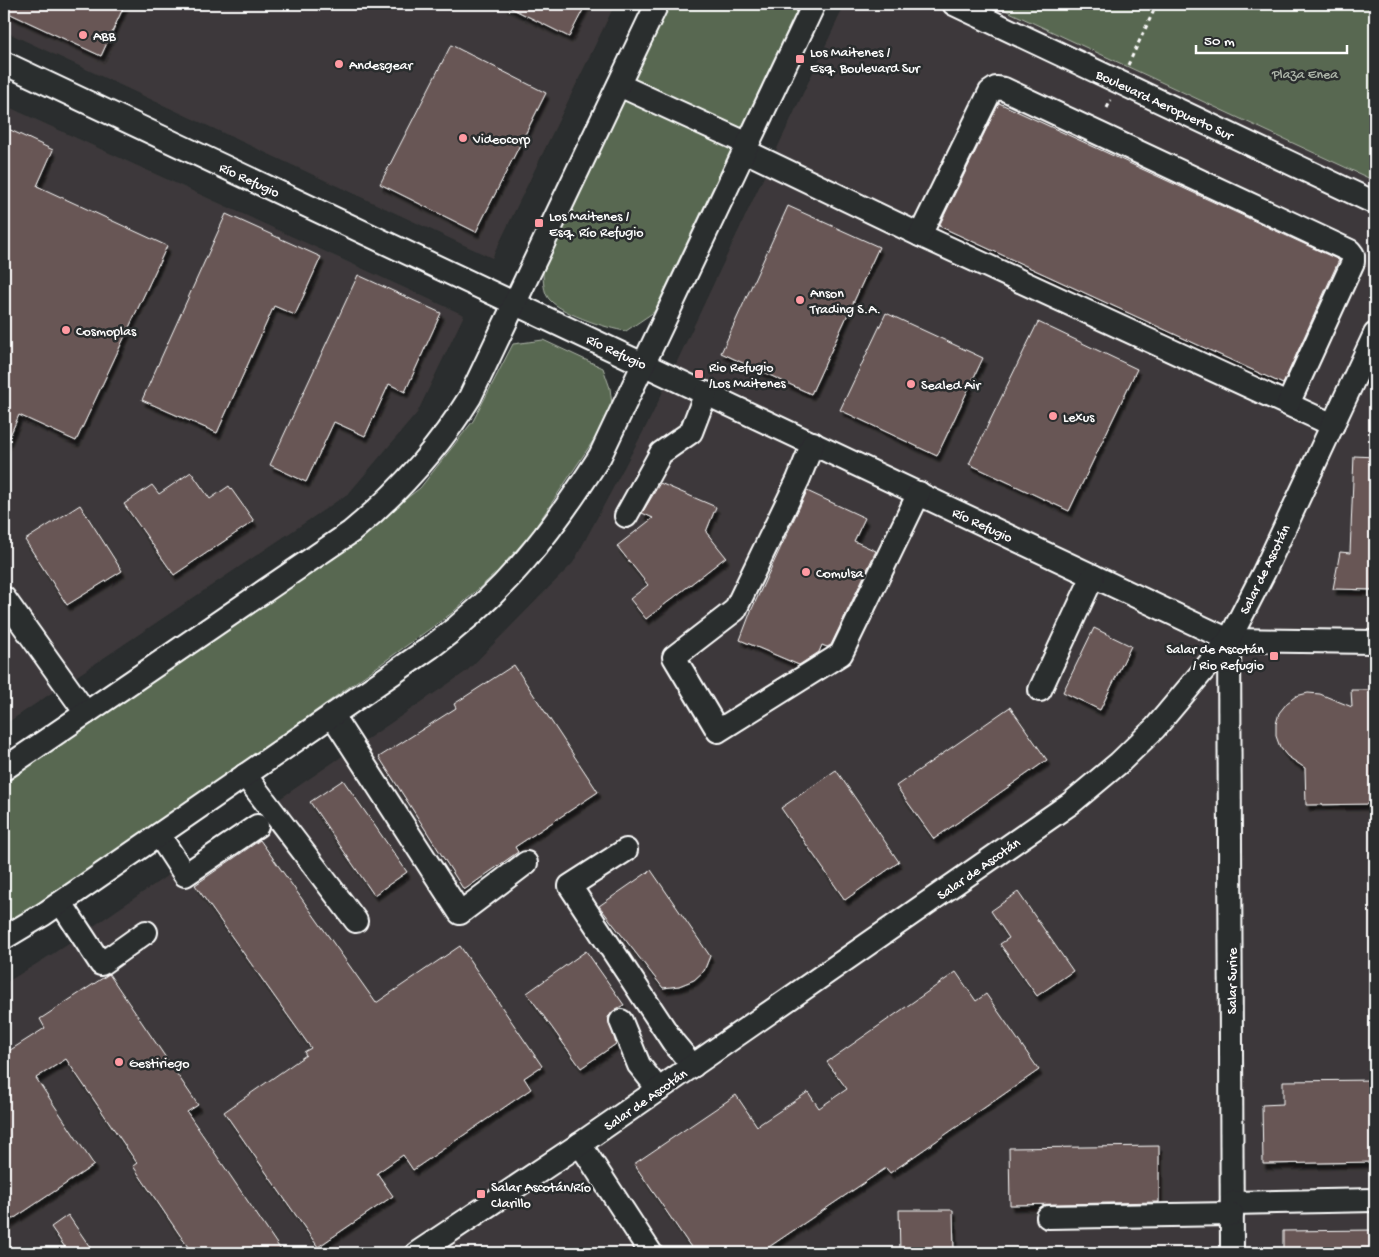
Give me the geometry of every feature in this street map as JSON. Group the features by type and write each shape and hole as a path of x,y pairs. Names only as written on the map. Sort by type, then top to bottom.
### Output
{"street":[{"path":"4,769 351,532 385,502 419,466 455,422 470,396 657,4"},
{"path":"4,938 61,903 459,626 507,582 568,507 600,456 814,4"},
{"name":"Boulevard Aeropuerto Sur","path":"954,4 1375,203"},
{"name":"Río Refugio","path":"4,63 1229,640"},
{"path":"618,85 920,235 1333,425"},
{"path":"920,235 990,92 996,88 1004,89 1350,250 1353,255 1353,262 1288,404"},
{"name":"Salar de Ascotán","path":"417,1253 580,1144 1071,803 1119,763 1155,728 1229,640 1264,572 1333,425 1366,377 1375,334"},
{"path":"626,516 661,453 691,432 706,393"},
{"path":"813,444 798,480 735,610 674,657 718,731 841,654 919,494"},
{"path":"1040,690 1093,576"},
{"path":"4,598 86,713"},
{"path":"1229,640 1375,642"},
{"name":"Salar Surire","path":"1229,640 1232,1253"},
{"path":"1191,686 1212,691 1225,701 1230,708"},
{"path":"332,715 460,913 526,864"},
{"path":"245,775 356,921"},
{"path":"159,835 184,875 257,826"},
{"path":"626,850 570,886 673,1042 693,1066"},
{"path":"61,903 102,964 146,932"},
{"path":"621,1021 639,1065 658,1090"},
{"path":"580,1144 651,1253"},
{"path":"1048,1217 1375,1200"}],"path":[{"path":"1107,108 1157,4"}],"shaded area":[{"path":"4,4 615,4 492,258 4,31"},
{"path":"845,4 1375,4 1375,1253 4,1253 4,984 54,953 467,671 573,563 651,417"},
{"path":"4,105 464,315 417,413 349,493 4,725"}],"green space":[{"path":"668,4 800,4 654,312 626,331 583,319 560,308 547,296 543,269"},
{"name":"Plaza Enea","path":"992,4 1363,4 1375,9 1375,181"},
{"path":"543,340 603,368 610,388 612,405 601,429 533,531 498,571 452,613 193,799 33,907 4,924 4,780 290,588 420,488 473,421 513,344"}],"building":[{"name":"ABB","path":"4,4 125,4 101,56 4,11"},
{"path":"503,4 586,4 569,37"},
{"name":"Videocorp","path":"451,45 546,93 476,232 380,184"},
{"path":"999,103 1339,260 1283,384 939,226"},
{"name":"Cosmoplas","path":"4,127 53,150 37,186 167,246 76,441 19,415 4,449"},
{"name":"Anson Trading S.A.","path":"788,206 879,247 811,394 721,353"},
{"path":"226,214 321,257 295,315 274,306 217,433 142,400"},
{"path":"358,275 441,313 405,392 389,384 365,436 334,422 306,482 270,465"},
{"name":"Sealed Air","path":"886,313 983,358 937,456 840,410"},
{"name":"Lexus","path":"1038,322 1137,369 1069,511 969,464"},
{"path":"1354,456 1375,457 1375,590 1333,589 1340,552 1350,553"},
{"path":"191,472 210,499 229,486 254,521 174,575 124,504 152,485 159,494"},
{"path":"660,483 716,507 706,532 726,557 646,619 630,599 648,585 617,546 653,518 642,513"},
{"name":"Comulsa","path":"807,491 865,518 854,541 876,551 831,645 827,647 822,645 819,652 799,665 740,640 751,611"},
{"path":"80,505 122,571 67,605 25,540"},
{"path":"1094,628 1131,646 1100,710 1063,692"},
{"path":"514,665 598,792 515,847 518,852 464,890 379,757 456,708 454,704"},
{"path":"1351,690 1375,690 1375,804 1306,805 1305,768 1287,756 1280,747 1276,736 1276,724 1279,713 1296,696 1308,693 1320,694 1352,707"},
{"path":"1010,707 1047,760 934,839 896,786"},
{"path":"836,770 899,862 845,900 781,808"},
{"path":"343,780 407,872 374,895 310,802"},
{"path":"260,840 376,1003 460,946 542,1066 524,1078 531,1089 413,1170 403,1155 377,1173 393,1196 318,1247 224,1112 306,1055 304,1052 311,1048 195,885"},
{"path":"651,870 710,956 704,971 694,980 679,986 663,988 599,906"},
{"path":"1018,892 1073,971 1037,996 1000,944 1009,938 991,911"},
{"path":"586,951 624,1005 616,1009 608,1017 616,1044 581,1068 527,993"},
{"path":"956,972 976,1001 986,994 1039,1070 890,1173 886,1168 760,1253 695,1253 634,1164 736,1095 757,1126 808,1092 819,1108 847,1089 827,1062"},
{"path":"109,974 198,1105 187,1112 283,1253 192,1253 133,1166 137,1163 66,1059 36,1078 94,1165 4,1225 4,1054 45,1028 40,1019"},
{"path":"1375,1080 1375,1162 1263,1164 1262,1105 1283,1104 1283,1081"},
{"path":"1159,1146 1159,1202 1010,1205 1009,1148"},
{"path":"899,1210 953,1210 954,1253 900,1253"},
{"path":"68,1215 94,1253 69,1253 51,1227"},
{"path":"1375,1230 1375,1253 1283,1253 1283,1231"}],"place":[{"name":"ABB","path":"83,35"},
{"name":"Los Maitenes / Esq. Boulevard Sur","path":"800,59"},
{"name":"Andesgear","path":"339,64"},
{"name":"Videocorp","path":"463,138"},
{"name":"Los Maitenes / Esq. Río Refugio","path":"539,223"},
{"name":"Anson Trading S.A.","path":"800,300"},
{"name":"Cosmoplas","path":"66,330"},
{"name":"Rio Refugio /Los Maitenes","path":"699,374"},
{"name":"Sealed Air","path":"911,384"},
{"name":"Lexus","path":"1053,416"},
{"name":"Comulsa","path":"806,572"},
{"name":"Salar de Ascotán / Rio Refugio","path":"1274,656"},
{"name":"Gestiriego","path":"119,1062"},
{"name":"Salar Ascotán/Río Clarillo","path":"481,1194"}]}
